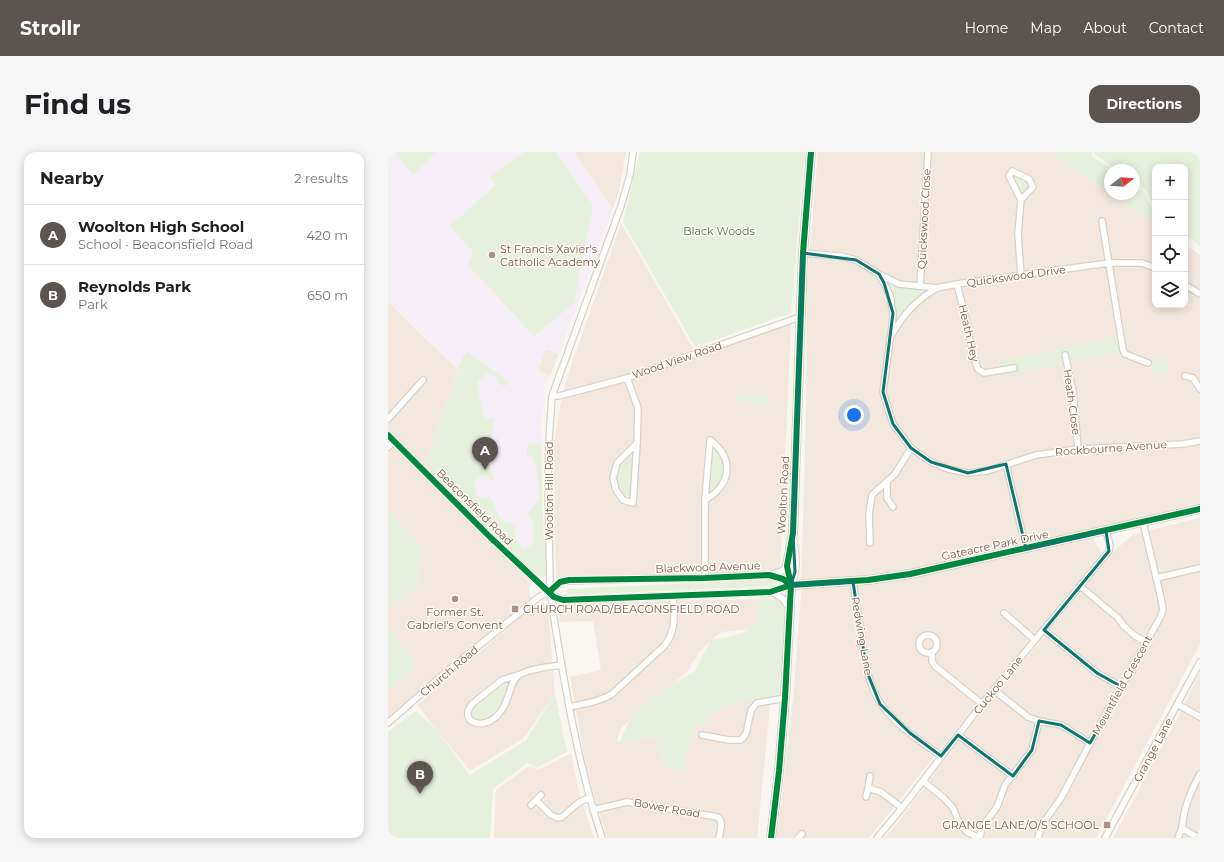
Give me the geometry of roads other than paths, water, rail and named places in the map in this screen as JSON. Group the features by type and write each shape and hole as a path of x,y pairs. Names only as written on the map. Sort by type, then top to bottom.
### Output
{"street":[{"name":"Woolton Hill Road","path":"602,838 581,763 561,665 553,604 549,592 549,440 552,396 621,206 630,175 633,152"},
{"name":"Woolton Road","path":"791,584 795,572 796,561 793,533 800,317 803,253 811,152"},
{"name":"Quickswood Close","path":"920,286 928,152"},
{"path":"1021,200 1033,187 1029,179 1012,171 1009,176 1021,200 1018,233 1021,276"},
{"path":"1102,221 1123,350 1125,354 1148,363"},
{"name":"Rockbourne Avenue","path":"803,253 846,257 860,262 878,274 887,289 893,313 883,392 893,424 911,448 931,462 948,469 968,473 987,471 1036,455 1078,449 1183,444 1200,441"},
{"name":"Quickswood Drive","path":"878,274 899,284 937,288 1109,263 1142,263 1152,267"},
{"name":"Heath Hey","path":"957,284 973,356 978,369 984,373 1014,368"},
{"path":"1188,287 1200,294"},
{"name":"Rockbourne Avenue","path":"891,336 907,311 921,298 937,288"},
{"name":"Wood View Road","path":"552,396 559,396 626,378 800,317"},
{"name":"Heath Close","path":"1065,355 1073,391 1078,449"},
{"path":"1185,376 1193,378 1200,389"},
{"path":"626,378 638,408 637,443 633,503 623,500 616,490 614,478 617,463 637,443"},
{"path":"388,419 423,380"},
{"name":"Beaconsfield Road","path":"388,435 490,537 549,592"},
{"path":"705,500 719,490 723,484 727,471 727,465 722,452 717,445 710,440 705,500 705,578"},
{"path":"388,447 394,442"},
{"path":"870,543 868,514 872,495 895,474 911,448"},
{"path":"1006,464 1026,549"},
{"path":"886,482 887,498 893,507"},
{"name":"Gateacre Park Drive","path":"791,584 853,582 910,574 1200,509"},
{"name":"Mountfield Crescent","path":"1038,838 1044,822 1061,798 1161,616 1163,609 1143,522"},
{"name":"Cuckoo Lane","path":"877,838 982,704 1109,551 1110,545 1106,531"},
{"name":"Woolton Road","path":"771,838 779,771 785,698 791,584 787,566 793,533"},
{"name":"Blackwood Avenue","path":"549,592 560,582 569,580 705,578 769,575 782,570 787,566"},
{"path":"1156,578 1200,568"},
{"name":"Blackwood Avenue","path":"769,575 783,579 791,584"},
{"name":"Redwing Lane","path":"853,582 867,672 872,688 880,704 891,717 941,756"},
{"path":"549,592 554,597 563,600 773,592 791,584"},
{"path":"1080,586 1117,618 1135,636 1146,642"},
{"name":"Church Road","path":"388,723 446,672 539,597 549,592"},
{"path":"773,592 783,599 790,610"},
{"path":"569,707 598,700 612,694 664,646 670,638 673,630 673,596"},
{"path":"1004,613 1035,640"},
{"path":"1044,630 1097,673 1122,687"},
{"path":"931,653 935,666 982,704"},
{"name":"Grange Lane","path":"1105,838 1200,662"},
{"path":"518,675 511,686 508,698 502,710 494,718 486,723 479,724 474,723 470,719 467,714 468,709 472,704 502,680 536,669 561,665"},
{"path":"994,690 1028,717 1061,725 1090,743"},
{"path":"702,735 729,740 741,740 746,734 751,710 757,702 785,698"},
{"path":"1177,704 1200,717"},
{"path":"923,781 944,798 953,808 960,825 967,832 979,838 984,824 997,807 1005,785 1032,750 1039,720"},
{"path":"958,735 1012,776"},
{"path":"1178,838 1183,829 1185,810 1194,785 1200,774"},
{"path":"866,797 870,776"},
{"path":"868,788 881,792 902,808"},
{"path":"531,805 541,795"},
{"path":"536,800 551,815 558,818 562,817 583,800 590,797"},
{"name":"Bower Road","path":"593,810 627,802 718,817 722,822 719,838"},
{"path":"1183,829 1199,838"}],"place":[{"name":"St Francis Xavier's Catholic Academy","path":"492,255"},
{"name":"Woolton High School","path":"485,470"},
{"name":"Former St. Gabriel's Convent","path":"455,599"},
{"name":"CHURCH ROAD/BEACONSFIELD ROAD","path":"515,609"},
{"name":"Reynolds Park","path":"420,794"},
{"name":"GRANGE LANE/O/S SCHOOL","path":"1107,825"}],"park label":[{"name":"Black Woods","path":"719,231"}]}
